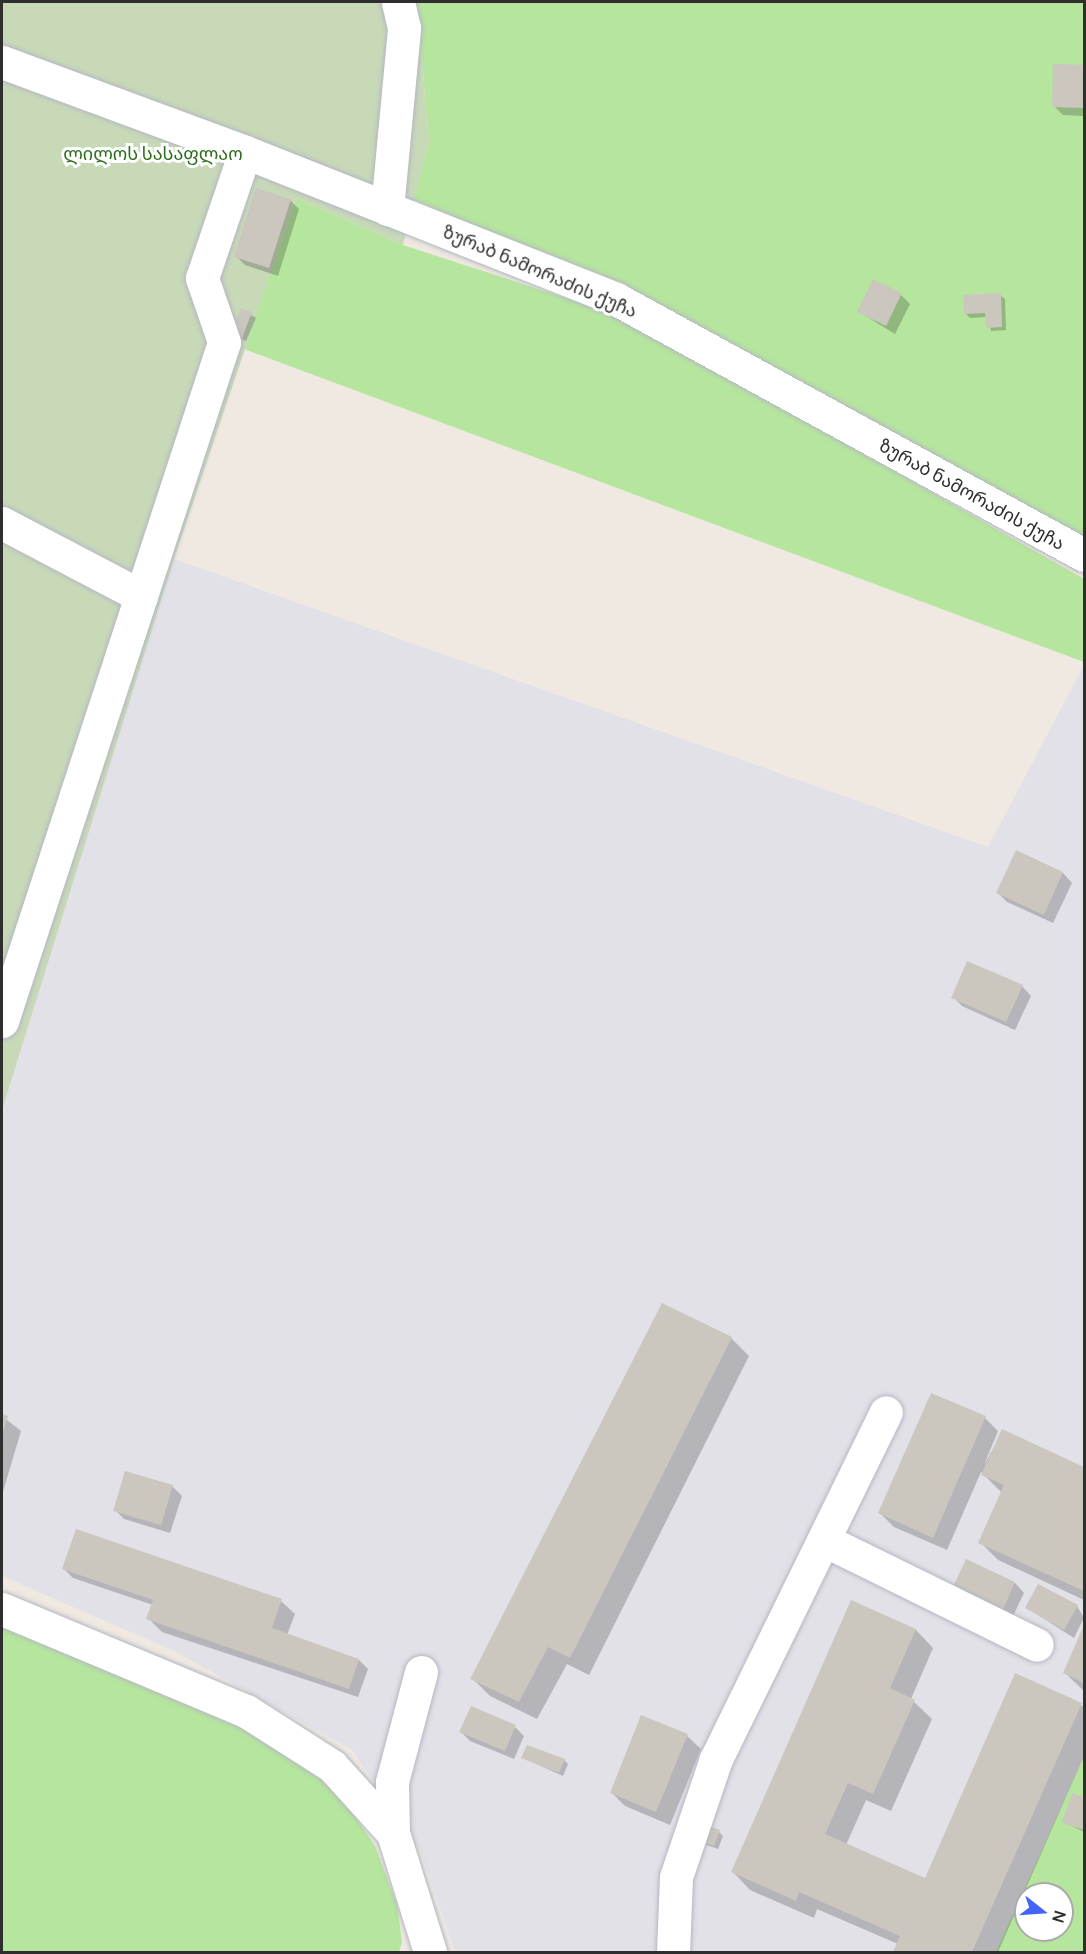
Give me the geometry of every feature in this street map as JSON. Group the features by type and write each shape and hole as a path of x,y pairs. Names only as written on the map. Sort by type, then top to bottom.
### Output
{"street":[{"path":"387,209 404,28 398,2"},
{"name":"ზურაბ ნამორაძის ქუჩა","path":"2,62 245,152 616,299 1084,555"},
{"path":"2,1021 224,342 202,278 245,152"},
{"path":"2,523 141,596"},
{"path":"673,1953 676,1877 716,1759 886,1412"},
{"path":"824,1540 1036,1645"},
{"path":"2,1609 246,1711 332,1766 393,1833"},
{"path":"422,1672 392,1782 393,1833 430,1953"}],"shaded area":[{"path":"174,559 988,847 1084,665 1084,1756 1027,1882 1014,1882 1014,1912 996,1952 455,1952 421,1852 352,1750 174,1651 2,1576 2,1103"}],"green space":[{"name":"ლილოს სასაფლაო","path":"2,2 417,2 429,142 403,245 296,198 174,559 2,1110"},
{"path":"417,2 1084,2 1084,540 619,286 414,200 429,142"},
{"path":"296,198 403,245 624,317 1084,579 1084,662 244,349"},
{"path":"2,1624 275,1743 332,1782 375,1846 397,1904 402,1942 399,1952 2,1952"},
{"path":"1084,1756 1084,1952 996,1952 1014,1912 1014,1942 1074,1942 1074,1882 1027,1882"}],"building":[{"path":"1053,64 1084,65 1084,108 1052,107"},
{"path":"256,188 291,199 269,268 234,257"},
{"path":"873,279 902,293 886,326 857,312"},
{"path":"1001,293 1002,327 986,328 985,313 964,314 963,295"},
{"path":"241,308 252,312 242,338 231,334"},
{"path":"1016,850 1063,872 1044,915 996,893"},
{"path":"967,961 1023,985 1006,1022 951,998"},
{"path":"662,1303 732,1337 570,1658 548,1647 519,1702 470,1679"},
{"path":"931,1393 986,1416 933,1538 878,1513"},
{"path":"2,1414 8,1416 2,1436"},
{"path":"1002,1429 1084,1467 1084,1591 978,1543 1004,1485 981,1475"},
{"path":"125,1471 173,1485 161,1525 113,1511"},
{"path":"76,1529 282,1599 272,1628 359,1659 349,1689 146,1619 153,1600 62,1569"},
{"path":"966,1559 1015,1582 1002,1612 952,1589"},
{"path":"1038,1584 1078,1605 1064,1630 1025,1608"},
{"path":"851,1600 916,1629 890,1688 915,1700 873,1794 848,1783 825,1834 925,1878 1015,1673 1082,1703 972,1952 893,1952 900,1936 799,1892 796,1901 731,1872"},
{"path":"1084,1625 1084,1683 1063,1673"},
{"path":"471,1706 516,1725 505,1751 459,1732"},
{"path":"641,1715 688,1734 656,1812 610,1793"},
{"path":"527,1745 565,1759 559,1773 521,1758"},
{"path":"1072,1793 1084,1797 1083,1830 1062,1822"},
{"path":"701,1823 720,1830 714,1846 695,1839"}]}
